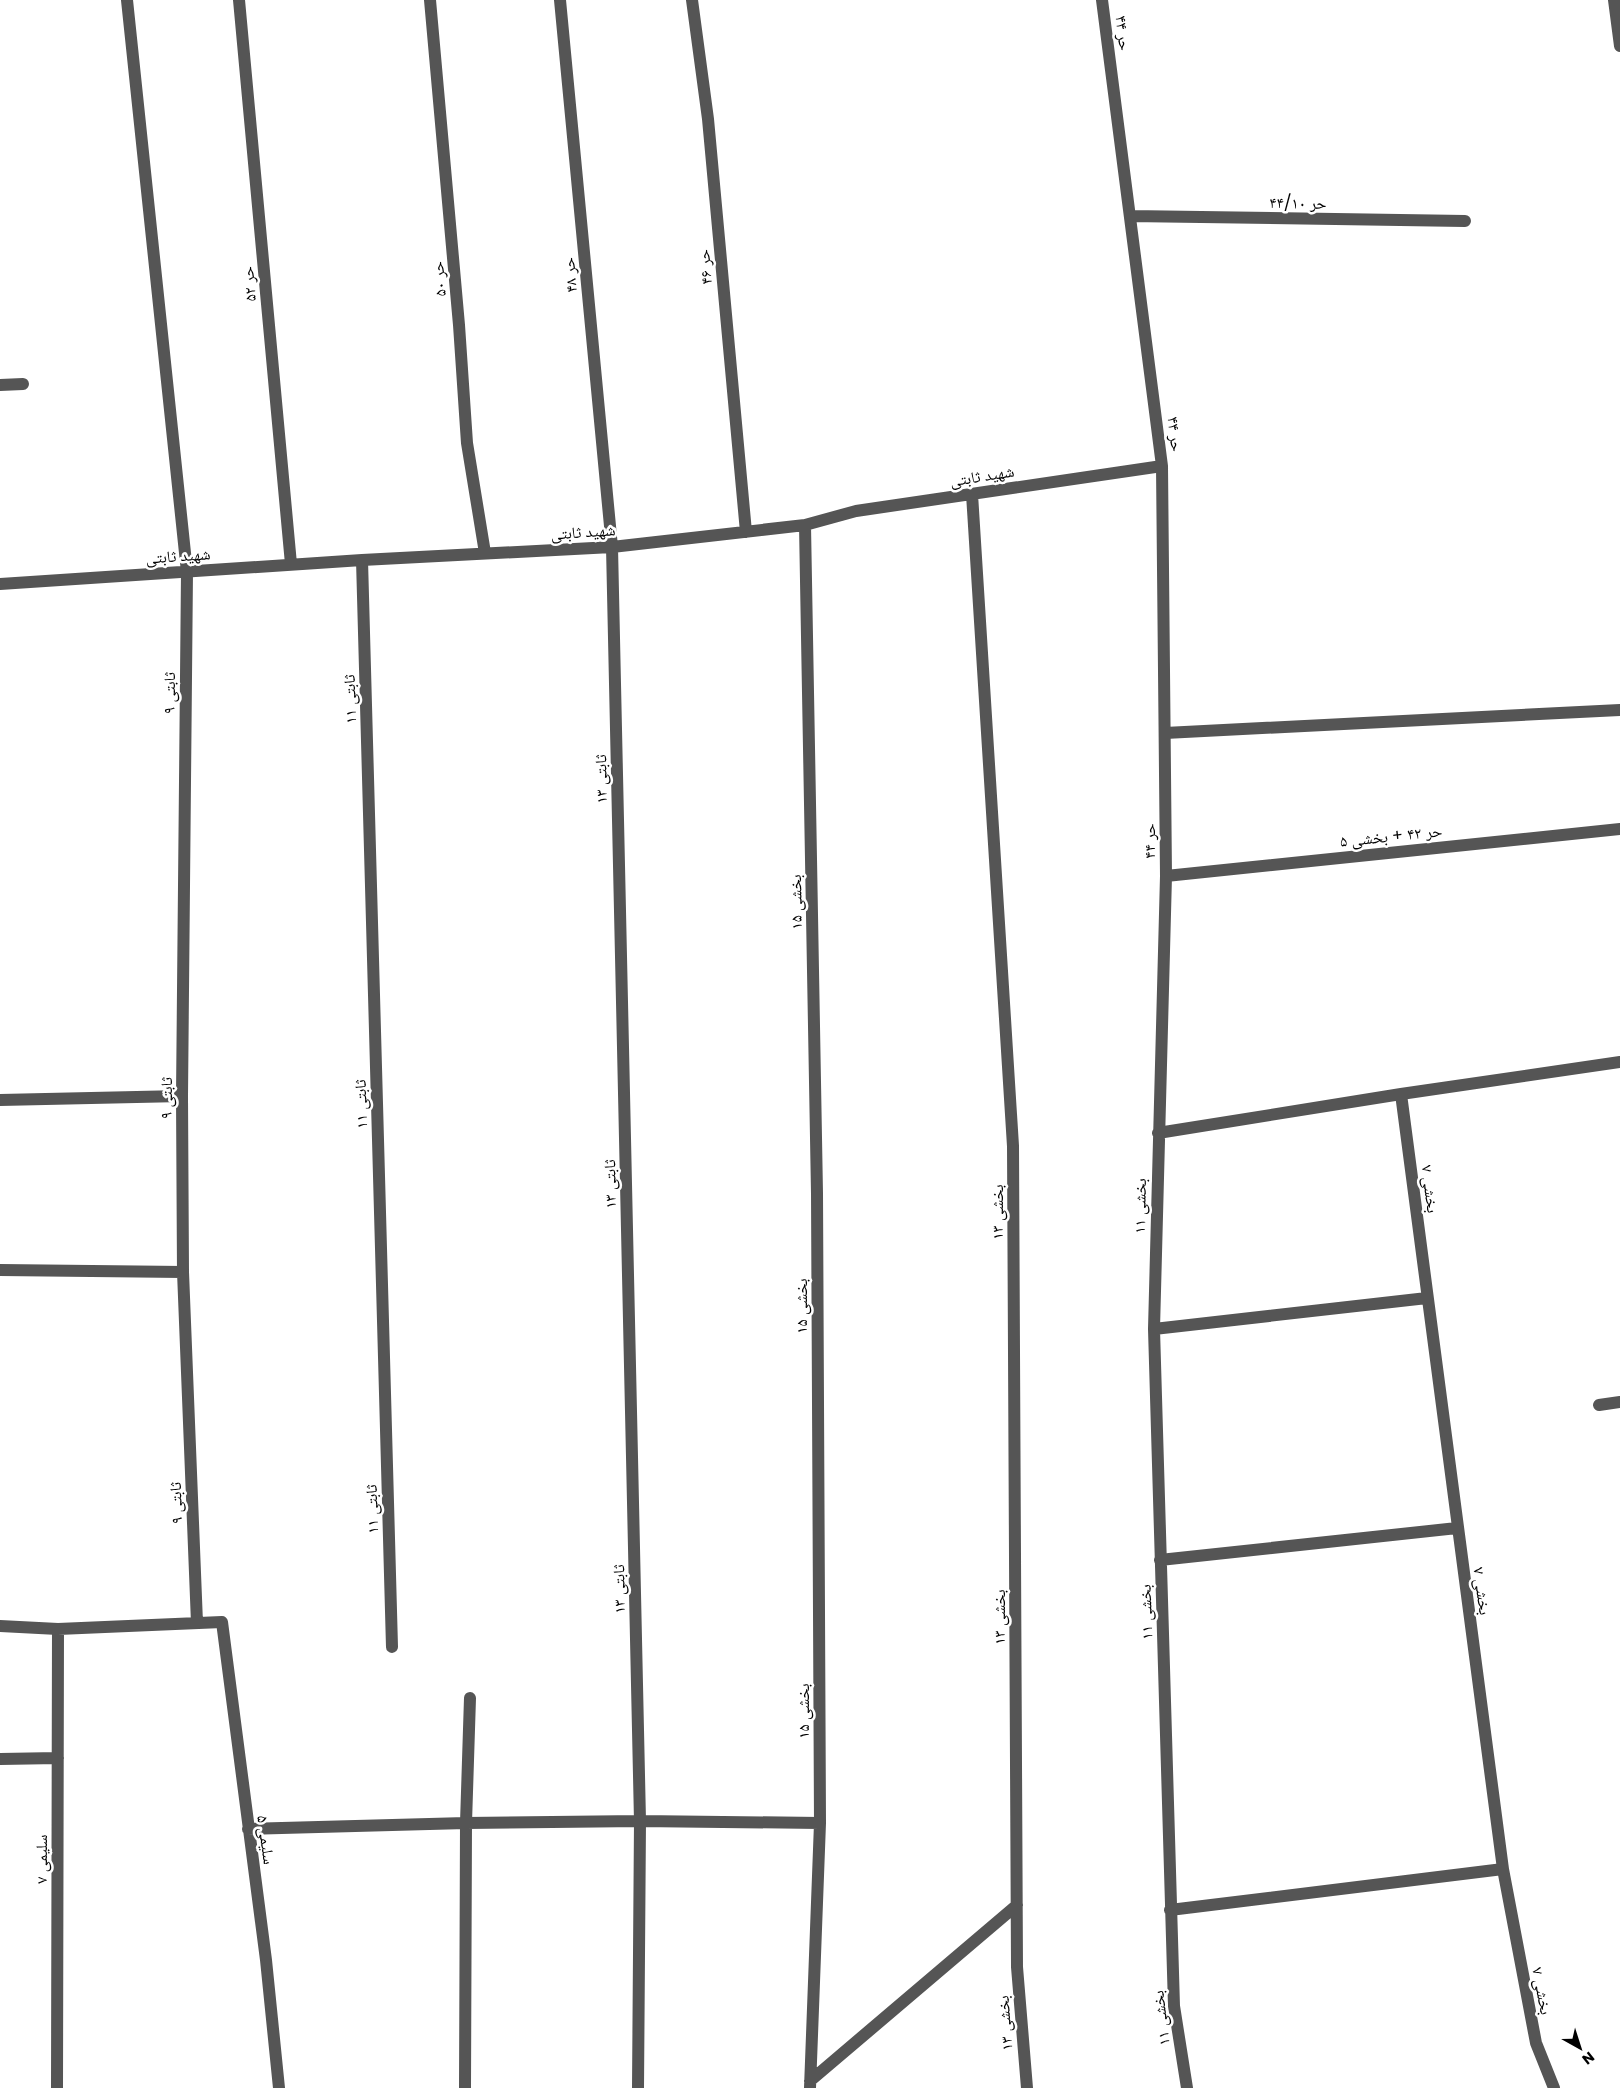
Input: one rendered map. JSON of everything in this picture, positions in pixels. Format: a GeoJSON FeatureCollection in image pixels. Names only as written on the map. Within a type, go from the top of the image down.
{"type":"FeatureCollection","features":[{"type":"Feature","properties":{"kind":"street","name":"ثابتی ۹"},"geometry":{"type":"LineString","coordinates":[[127,0],[187,572],[182,1096],[183,1272],[197,1623]]}},
{"type":"Feature","properties":{"kind":"street","name":"حر ۵۲"},"geometry":{"type":"LineString","coordinates":[[239,0],[291,564]]}},
{"type":"Feature","properties":{"kind":"street","name":"حر ۵۰"},"geometry":{"type":"LineString","coordinates":[[430,0],[459,325],[467,443],[485,554]]}},
{"type":"Feature","properties":{"kind":"street","name":"حر ۴۸"},"geometry":{"type":"LineString","coordinates":[[560,0],[612,547]]}},
{"type":"Feature","properties":{"kind":"street","name":"حر ۴۶"},"geometry":{"type":"LineString","coordinates":[[692,0],[708,119],[746,532]]}},
{"type":"Feature","properties":{"kind":"street","name":"حر ۴۴"},"geometry":{"type":"LineString","coordinates":[[1102,0],[1162,466],[1166,876],[1158,1133]]}},
{"type":"Feature","properties":{"kind":"street"},"geometry":{"type":"LineString","coordinates":[[1614,0],[1620,46]]}},
{"type":"Feature","properties":{"kind":"street","name":"حر ۴۴/۱۰"},"geometry":{"type":"LineString","coordinates":[[1130,216],[1465,221]]}},
{"type":"Feature","properties":{"kind":"street"},"geometry":{"type":"LineString","coordinates":[[0,385],[23,384]]}},
{"type":"Feature","properties":{"kind":"street","name":"شهید ثابتی"},"geometry":{"type":"LineString","coordinates":[[0,584],[291,564],[612,547],[806,524],[856,511],[1162,466]]}},
{"type":"Feature","properties":{"kind":"street","name":"بخشی ۱۳"},"geometry":{"type":"LineString","coordinates":[[972,494],[1013,1146],[1017,1967],[1027,2088]]}},
{"type":"Feature","properties":{"kind":"street","name":"بخشی ۱۵"},"geometry":{"type":"LineString","coordinates":[[806,524],[817,1193],[820,1824],[810,2084]]}},
{"type":"Feature","properties":{"kind":"street","name":"ثابتی ۱۳"},"geometry":{"type":"LineString","coordinates":[[612,547],[640,1821],[638,2088]]}},
{"type":"Feature","properties":{"kind":"street","name":"ثابتی ۱۱"},"geometry":{"type":"LineString","coordinates":[[362,560],[392,1647]]}},
{"type":"Feature","properties":{"kind":"street"},"geometry":{"type":"LineString","coordinates":[[1165,733],[1620,710]]}},
{"type":"Feature","properties":{"kind":"street","name":"حر ۴۲ + بخشی ۵"},"geometry":{"type":"LineString","coordinates":[[1166,876],[1620,829]]}},
{"type":"Feature","properties":{"kind":"street"},"geometry":{"type":"LineString","coordinates":[[1158,1133],[1401,1094],[1620,1062]]}},
{"type":"Feature","properties":{"kind":"street","name":"بخشی ۷"},"geometry":{"type":"LineString","coordinates":[[1401,1094],[1503,1869],[1536,2043],[1554,2088]]}},
{"type":"Feature","properties":{"kind":"street"},"geometry":{"type":"LineString","coordinates":[[0,1100],[182,1096]]}},
{"type":"Feature","properties":{"kind":"street","name":"بخشی ۱۱"},"geometry":{"type":"LineString","coordinates":[[1158,1133],[1154,1329],[1170,1910],[1174,2006],[1187,2088]]}},
{"type":"Feature","properties":{"kind":"street"},"geometry":{"type":"LineString","coordinates":[[0,1270],[183,1272]]}},
{"type":"Feature","properties":{"kind":"street"},"geometry":{"type":"LineString","coordinates":[[1154,1329],[1427,1298]]}},
{"type":"Feature","properties":{"kind":"street"},"geometry":{"type":"LineString","coordinates":[[1599,1405],[1620,1402]]}},
{"type":"Feature","properties":{"kind":"street"},"geometry":{"type":"LineString","coordinates":[[1160,1560],[1457,1528]]}},
{"type":"Feature","properties":{"kind":"street","name":"سلیمی ۵"},"geometry":{"type":"LineString","coordinates":[[197,1623],[222,1622],[266,1960],[279,2088]]}},
{"type":"Feature","properties":{"kind":"street"},"geometry":{"type":"LineString","coordinates":[[0,1626],[58,1629],[197,1623]]}},
{"type":"Feature","properties":{"kind":"street","name":"سلیمی ۷"},"geometry":{"type":"LineString","coordinates":[[57,2088],[58,1629]]}},
{"type":"Feature","properties":{"kind":"street"},"geometry":{"type":"LineString","coordinates":[[465,2088],[466,1823],[470,1698]]}},
{"type":"Feature","properties":{"kind":"street"},"geometry":{"type":"LineString","coordinates":[[0,1759],[58,1758]]}},
{"type":"Feature","properties":{"kind":"street"},"geometry":{"type":"LineString","coordinates":[[248,1829],[466,1823],[640,1821],[820,1824]]}},
{"type":"Feature","properties":{"kind":"street"},"geometry":{"type":"LineString","coordinates":[[1170,1910],[1503,1869]]}},
{"type":"Feature","properties":{"kind":"street"},"geometry":{"type":"LineString","coordinates":[[810,2084],[1017,1905]]}}]}
